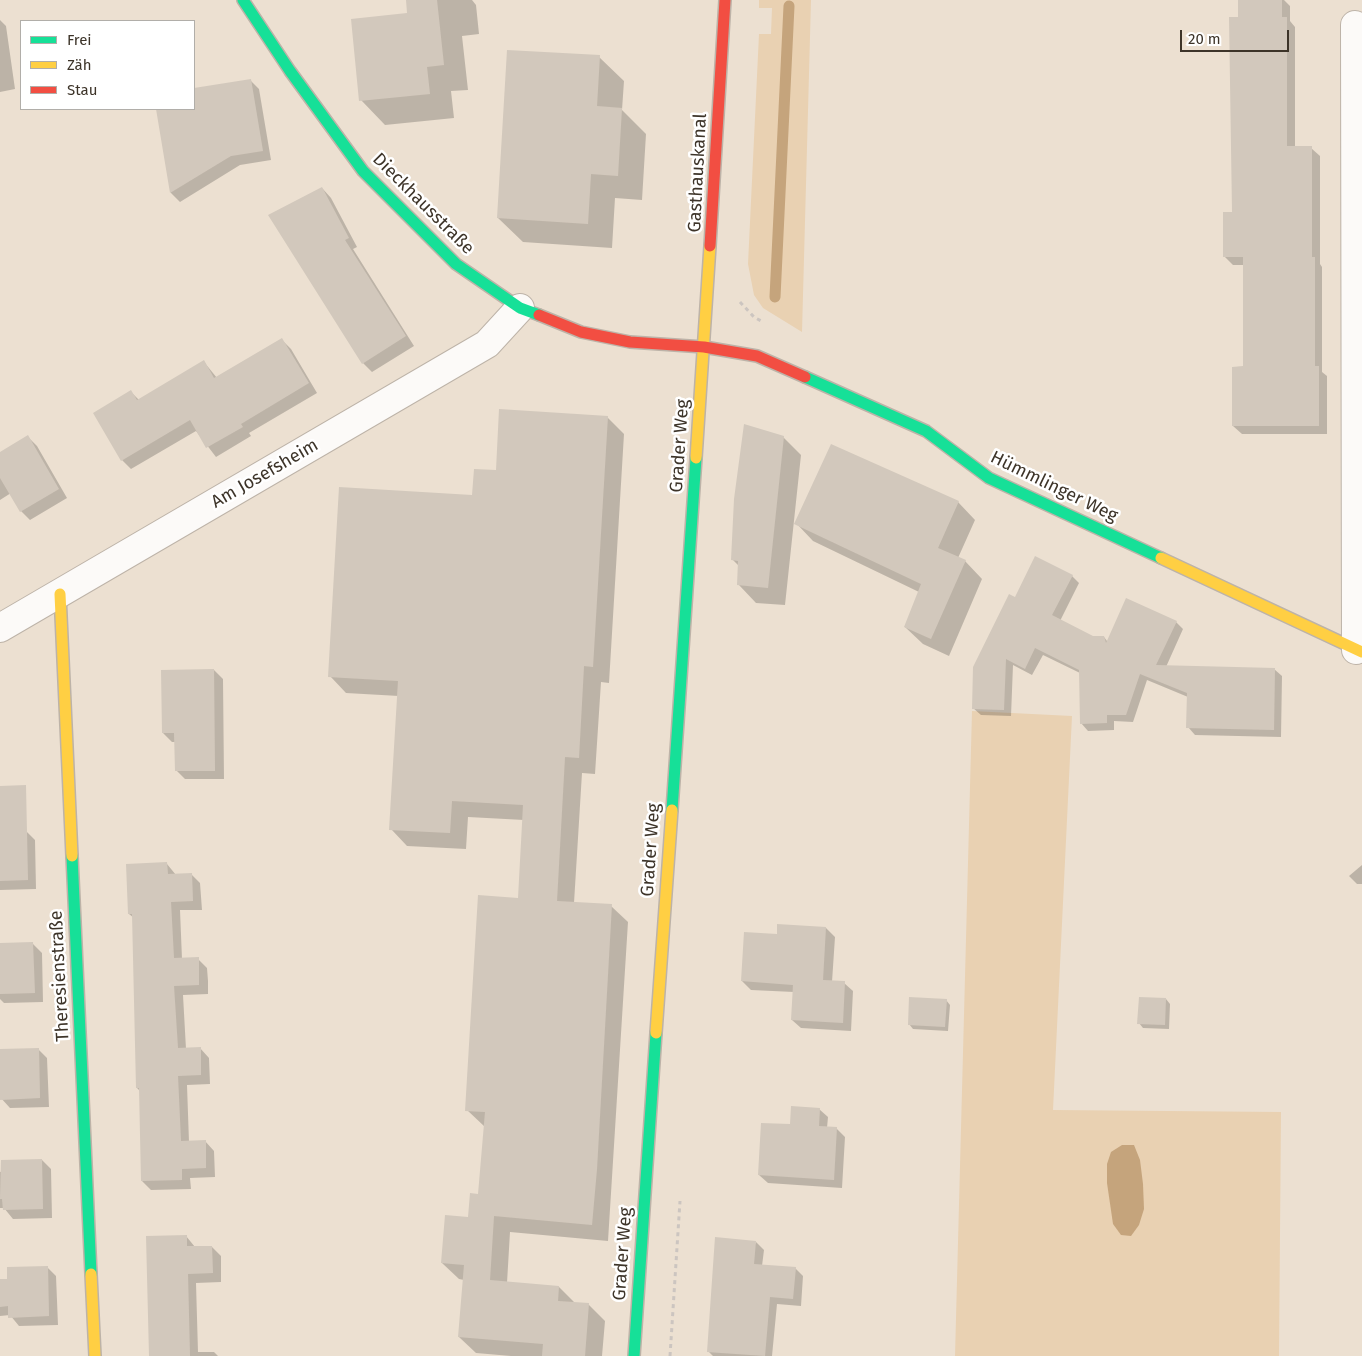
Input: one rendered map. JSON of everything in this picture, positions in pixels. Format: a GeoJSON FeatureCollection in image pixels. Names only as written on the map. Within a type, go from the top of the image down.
{"type":"FeatureCollection","features":[{"type":"Feature","properties":{"kind":"street","name":"Dieckhausstraße"},"geometry":{"type":"LineString","coordinates":[[243,0],[290,71],[362,170],[456,264],[520,308],[581,332],[630,342],[704,347]]}},
{"type":"Feature","properties":{"kind":"street","name":"Gasthauskanal"},"geometry":{"type":"LineString","coordinates":[[704,347],[725,0]]}},
{"type":"Feature","properties":{"kind":"street"},"geometry":{"type":"LineString","coordinates":[[1355,25],[1359,651]]}},
{"type":"Feature","properties":{"kind":"street","name":"Am Josefsheim"},"geometry":{"type":"LineString","coordinates":[[0,628],[486,344],[520,308]]}},
{"type":"Feature","properties":{"kind":"street","name":"Hümmlinger Weg"},"geometry":{"type":"LineString","coordinates":[[704,347],[757,356],[926,431],[989,478],[1359,651]]}},
{"type":"Feature","properties":{"kind":"street","name":"Grader Weg"},"geometry":{"type":"LineString","coordinates":[[634,1356],[704,347]]}},
{"type":"Feature","properties":{"kind":"street","name":"Theresienstraße"},"geometry":{"type":"LineString","coordinates":[[60,594],[94,1356]]}},
{"type":"Feature","properties":{"kind":"shaded area"},"geometry":{"type":"Polygon","coordinates":[[[759,0],[811,0],[802,332],[763,308],[754,295],[748,264],[759,34],[771,34],[772,8],[759,8],[759,0]]]}},
{"type":"Feature","properties":{"kind":"shaded area"},"geometry":{"type":"Polygon","coordinates":[[[972,711],[1072,716],[1053,1110],[1281,1112],[1279,1356],[955,1356],[972,711]]]}},
{"type":"Feature","properties":{"kind":"shaded area"},"geometry":{"type":"Polygon","coordinates":[[[1122,1145],[1134,1145],[1140,1160],[1143,1184],[1144,1209],[1139,1225],[1131,1236],[1121,1235],[1113,1224],[1107,1183],[1107,1164],[1111,1152],[1122,1145]]]}},
{"type":"Feature","properties":{"kind":"building"},"geometry":{"type":"Polygon","coordinates":[[[406,0],[437,0],[444,65],[427,67],[430,94],[359,101],[351,19],[407,13],[406,0]]]}},
{"type":"Feature","properties":{"kind":"building"},"geometry":{"type":"Polygon","coordinates":[[[1238,0],[1282,0],[1282,17],[1287,17],[1287,146],[1312,146],[1312,257],[1315,257],[1315,366],[1319,366],[1319,426],[1232,426],[1232,367],[1243,366],[1243,257],[1223,257],[1223,212],[1232,212],[1229,17],[1238,17],[1238,0]]]}},
{"type":"Feature","properties":{"kind":"building"},"geometry":{"type":"Polygon","coordinates":[[[507,50],[600,55],[597,106],[622,108],[618,176],[591,174],[588,224],[497,218],[507,50]]]}},
{"type":"Feature","properties":{"kind":"building"},"geometry":{"type":"Polygon","coordinates":[[[251,79],[263,151],[231,156],[170,193],[156,110],[195,110],[195,88],[251,79]]]}},
{"type":"Feature","properties":{"kind":"building"},"geometry":{"type":"Polygon","coordinates":[[[322,187],[349,238],[345,240],[406,336],[362,364],[268,215],[322,187]]]}},
{"type":"Feature","properties":{"kind":"building"},"geometry":{"type":"Polygon","coordinates":[[[282,338],[309,383],[241,424],[243,427],[206,448],[190,420],[121,461],[93,413],[131,390],[137,400],[204,360],[214,378],[282,338]]]}},
{"type":"Feature","properties":{"kind":"building"},"geometry":{"type":"Polygon","coordinates":[[[499,409],[608,416],[593,667],[584,666],[579,758],[565,757],[557,901],[612,904],[597,1169],[592,1225],[494,1216],[490,1280],[559,1286],[558,1301],[589,1303],[585,1356],[542,1356],[543,1344],[458,1337],[464,1265],[441,1263],[445,1215],[468,1217],[470,1193],[478,1194],[485,1112],[465,1111],[478,895],[518,898],[523,805],[452,801],[450,833],[389,830],[398,681],[328,677],[339,487],[472,495],[474,469],[496,470],[499,409]]]}},
{"type":"Feature","properties":{"kind":"building"},"geometry":{"type":"Polygon","coordinates":[[[744,424],[784,436],[768,588],[737,585],[738,561],[731,560],[734,499],[744,424]]]}},
{"type":"Feature","properties":{"kind":"building"},"geometry":{"type":"Polygon","coordinates":[[[28,435],[59,489],[20,512],[0,478],[0,452],[28,435]]]}},
{"type":"Feature","properties":{"kind":"building"},"geometry":{"type":"Polygon","coordinates":[[[831,444],[959,501],[938,548],[966,560],[931,639],[904,627],[921,584],[794,524],[831,444]]]}},
{"type":"Feature","properties":{"kind":"building"},"geometry":{"type":"Polygon","coordinates":[[[1035,556],[1073,575],[1052,615],[1093,636],[1104,636],[1106,643],[1126,598],[1177,621],[1156,665],[1275,668],[1274,730],[1186,728],[1187,693],[1140,674],[1126,715],[1107,715],[1107,723],[1080,724],[1079,670],[1035,648],[1025,669],[1006,659],[1004,710],[972,709],[973,667],[1009,594],[1015,597],[1035,556]]]}},
{"type":"Feature","properties":{"kind":"building"},"geometry":{"type":"Polygon","coordinates":[[[214,669],[215,771],[175,771],[174,733],[162,733],[161,670],[214,669]]]}},
{"type":"Feature","properties":{"kind":"building"},"geometry":{"type":"Polygon","coordinates":[[[26,785],[28,880],[0,881],[0,786],[26,785]]]}},
{"type":"Feature","properties":{"kind":"building"},"geometry":{"type":"Polygon","coordinates":[[[167,862],[168,874],[192,873],[193,901],[171,902],[174,958],[199,957],[199,985],[174,986],[178,1048],[201,1047],[201,1075],[178,1076],[181,1141],[206,1140],[206,1168],[182,1169],[182,1180],[141,1181],[139,1088],[136,1088],[132,914],[128,914],[126,864],[167,862]]]}},
{"type":"Feature","properties":{"kind":"building"},"geometry":{"type":"Polygon","coordinates":[[[777,924],[826,927],[823,980],[845,981],[843,1023],[791,1020],[793,985],[741,981],[744,932],[777,934],[777,924]]]}},
{"type":"Feature","properties":{"kind":"building"},"geometry":{"type":"Polygon","coordinates":[[[33,942],[35,993],[0,994],[0,943],[33,942]]]}},
{"type":"Feature","properties":{"kind":"building"},"geometry":{"type":"Polygon","coordinates":[[[909,997],[947,999],[945,1027],[908,1025],[909,997]]]}},
{"type":"Feature","properties":{"kind":"building"},"geometry":{"type":"Polygon","coordinates":[[[1139,997],[1166,998],[1165,1025],[1137,1024],[1139,997]]]}},
{"type":"Feature","properties":{"kind":"building"},"geometry":{"type":"Polygon","coordinates":[[[39,1048],[40,1098],[0,1100],[0,1049],[39,1048]]]}},
{"type":"Feature","properties":{"kind":"building"},"geometry":{"type":"Polygon","coordinates":[[[791,1106],[820,1108],[819,1126],[837,1127],[834,1180],[758,1175],[761,1123],[790,1124],[791,1106]]]}},
{"type":"Feature","properties":{"kind":"building"},"geometry":{"type":"Polygon","coordinates":[[[42,1159],[43,1209],[3,1210],[2,1199],[0,1199],[1,1160],[42,1159]]]}},
{"type":"Feature","properties":{"kind":"building"},"geometry":{"type":"Polygon","coordinates":[[[187,1235],[187,1246],[212,1246],[213,1273],[188,1274],[190,1356],[149,1356],[146,1236],[187,1235]]]}},
{"type":"Feature","properties":{"kind":"building"},"geometry":{"type":"Polygon","coordinates":[[[715,1237],[756,1241],[754,1264],[796,1267],[793,1299],[770,1297],[765,1356],[707,1352],[715,1237]]]}},
{"type":"Feature","properties":{"kind":"building"},"geometry":{"type":"Polygon","coordinates":[[[48,1266],[49,1316],[8,1318],[8,1306],[0,1307],[0,1279],[7,1279],[7,1267],[48,1266]]]}},
{"type":"Feature","properties":{"kind":"waterway"},"geometry":{"type":"LineString","coordinates":[[775,297],[789,6]]}},
{"type":"Feature","properties":{"kind":"traffic: fast"},"geometry":{"type":"LineString","coordinates":[[243,0],[290,71],[363,171],[456,264],[520,308],[539,315]]}},
{"type":"Feature","properties":{"kind":"traffic: fast"},"geometry":{"type":"LineString","coordinates":[[805,377],[926,431],[989,478],[1161,558]]}},
{"type":"Feature","properties":{"kind":"traffic: fast"},"geometry":{"type":"LineString","coordinates":[[672,810],[696,458]]}},
{"type":"Feature","properties":{"kind":"traffic: fast"},"geometry":{"type":"LineString","coordinates":[[72,856],[91,1274]]}},
{"type":"Feature","properties":{"kind":"traffic: fast"},"geometry":{"type":"LineString","coordinates":[[634,1356],[656,1033]]}},
{"type":"Feature","properties":{"kind":"traffic: slow"},"geometry":{"type":"LineString","coordinates":[[696,458],[710,246]]}},
{"type":"Feature","properties":{"kind":"traffic: slow"},"geometry":{"type":"LineString","coordinates":[[1161,558],[1362,652]]}},
{"type":"Feature","properties":{"kind":"traffic: slow"},"geometry":{"type":"LineString","coordinates":[[60,594],[72,856]]}},
{"type":"Feature","properties":{"kind":"traffic: slow"},"geometry":{"type":"LineString","coordinates":[[656,1033],[672,810]]}},
{"type":"Feature","properties":{"kind":"traffic: slow"},"geometry":{"type":"LineString","coordinates":[[91,1274],[95,1356]]}},
{"type":"Feature","properties":{"kind":"traffic: jam"},"geometry":{"type":"LineString","coordinates":[[710,246],[725,0]]}},
{"type":"Feature","properties":{"kind":"traffic: jam"},"geometry":{"type":"LineString","coordinates":[[539,315],[581,332],[630,342],[704,347],[757,356],[805,377]]}}]}
